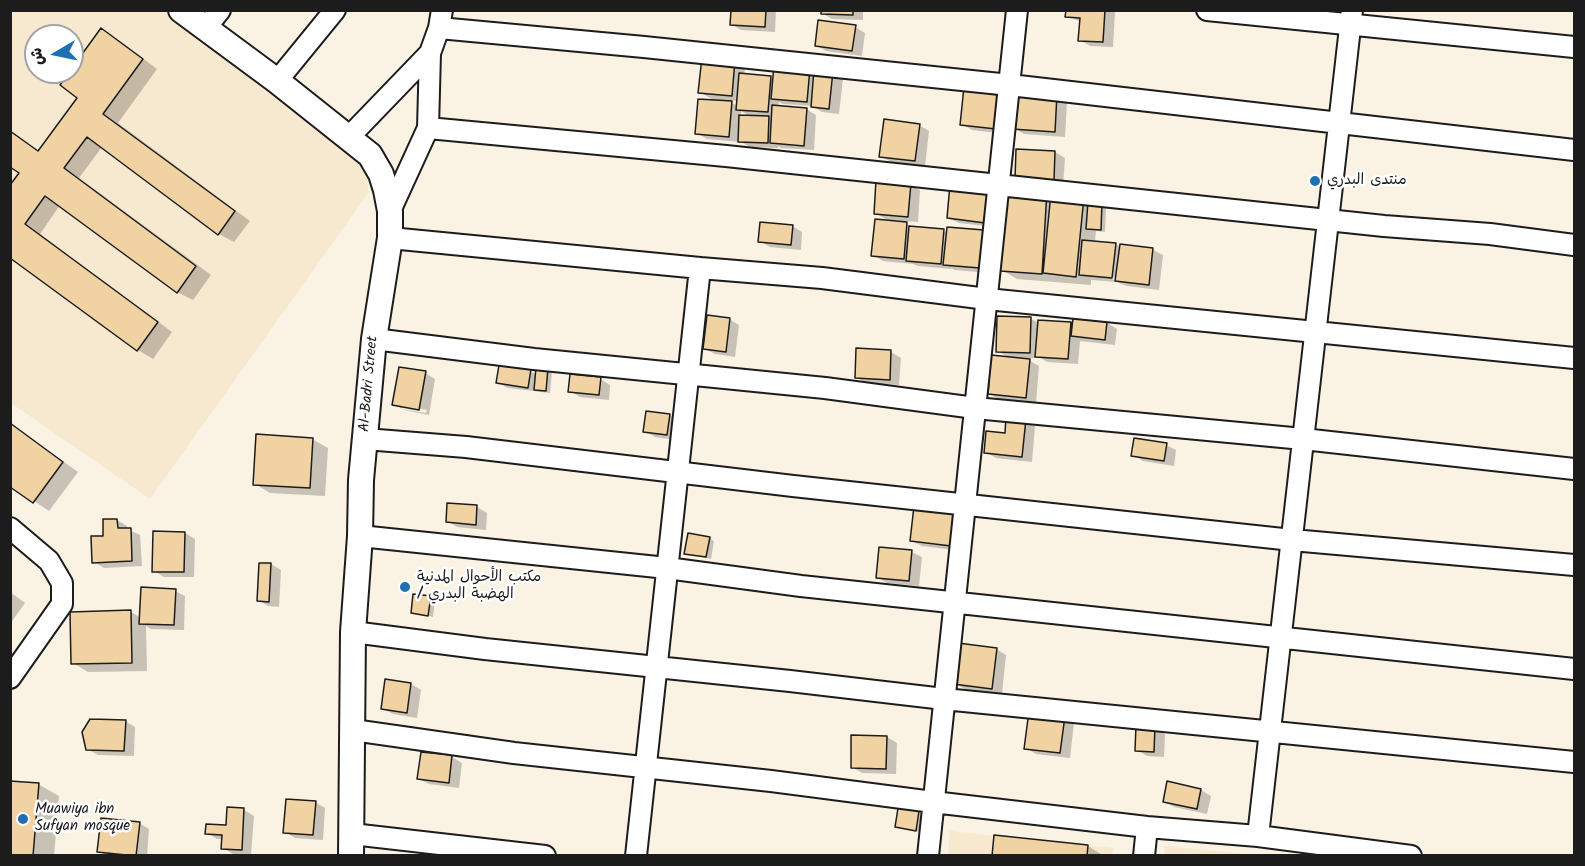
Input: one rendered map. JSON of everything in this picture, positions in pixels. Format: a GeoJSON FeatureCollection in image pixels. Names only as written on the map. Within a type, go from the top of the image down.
{"type":"FeatureCollection","features":[{"type":"Feature","properties":{"kind":"street","name":"Al-Badri Street"},"geometry":{"type":"LineString","coordinates":[[182,10],[213,20],[277,81],[370,155],[381,174],[386,190],[390,212],[390,238],[374,339],[361,480],[360,536],[353,632],[351,671],[352,845]]}},
{"type":"Feature","properties":{"kind":"street"},"geometry":{"type":"LineString","coordinates":[[277,81],[335,10]]}},
{"type":"Feature","properties":{"kind":"street"},"geometry":{"type":"LineString","coordinates":[[928,855],[1017,10]]}},
{"type":"Feature","properties":{"kind":"street"},"geometry":{"type":"LineString","coordinates":[[1208,10],[1351,18],[1575,47]]}},
{"type":"Feature","properties":{"kind":"street"},"geometry":{"type":"LineString","coordinates":[[1258,836],[1351,18]]}},
{"type":"Feature","properties":{"kind":"street"},"geometry":{"type":"LineString","coordinates":[[390,212],[428,128],[430,53],[440,19],[656,48],[1010,85],[1575,150]]}},
{"type":"Feature","properties":{"kind":"street"},"geometry":{"type":"LineString","coordinates":[[349,137],[430,53]]}},
{"type":"Feature","properties":{"kind":"street"},"geometry":{"type":"LineString","coordinates":[[428,128],[999,184],[1384,226],[1490,234],[1575,245]]}},
{"type":"Feature","properties":{"kind":"street"},"geometry":{"type":"LineString","coordinates":[[390,238],[822,278],[987,299],[1575,358]]}},
{"type":"Feature","properties":{"kind":"street"},"geometry":{"type":"LineString","coordinates":[[636,855],[700,268]]}},
{"type":"Feature","properties":{"kind":"street"},"geometry":{"type":"LineString","coordinates":[[374,339],[534,359],[825,388],[975,408],[1303,439],[1575,469]]}},
{"type":"Feature","properties":{"kind":"street"},"geometry":{"type":"LineString","coordinates":[[365,439],[466,447],[1292,540],[1575,565]]}},
{"type":"Feature","properties":{"kind":"street"},"geometry":{"type":"LineString","coordinates":[[10,528],[49,561],[62,583],[62,604],[10,678]]}},
{"type":"Feature","properties":{"kind":"street"},"geometry":{"type":"LineString","coordinates":[[360,536],[1575,669]]}},
{"type":"Feature","properties":{"kind":"street"},"geometry":{"type":"LineString","coordinates":[[353,632],[944,699],[1575,762]]}},
{"type":"Feature","properties":{"kind":"street"},"geometry":{"type":"LineString","coordinates":[[353,730],[513,753],[771,781],[1147,827],[1258,836],[1411,855]]}},
{"type":"Feature","properties":{"kind":"street"},"geometry":{"type":"LineString","coordinates":[[1144,855],[1147,827]]}},
{"type":"Feature","properties":{"kind":"street"},"geometry":{"type":"LineString","coordinates":[[352,845],[545,855]]}},
{"type":"Feature","properties":{"kind":"shaded area"},"geometry":{"type":"Polygon","coordinates":[[[15,11],[194,11],[354,124],[369,192],[150,499],[11,403],[10,17],[15,11]]]}},
{"type":"Feature","properties":{"kind":"shaded area"},"geometry":{"type":"Polygon","coordinates":[[[950,831],[1113,848],[1112,856],[948,856],[950,831]]]}},
{"type":"Feature","properties":{"kind":"shaded area"},"geometry":{"type":"Polygon","coordinates":[[[1165,846],[1257,855],[1164,855],[1165,846]]]}},
{"type":"Feature","properties":{"kind":"building"},"geometry":{"type":"Polygon","coordinates":[[[731,10],[766,10],[765,27],[730,25],[731,10]]]}},
{"type":"Feature","properties":{"kind":"building"},"geometry":{"type":"Polygon","coordinates":[[[821,10],[853,10],[853,15],[821,14],[821,10]]]}},
{"type":"Feature","properties":{"kind":"building"},"geometry":{"type":"Polygon","coordinates":[[[1066,10],[1105,10],[1103,42],[1078,41],[1080,18],[1065,17],[1066,10]]]}},
{"type":"Feature","properties":{"kind":"building"},"geometry":{"type":"Polygon","coordinates":[[[818,20],[856,25],[852,51],[815,46],[818,20]]]}},
{"type":"Feature","properties":{"kind":"building"},"geometry":{"type":"Polygon","coordinates":[[[101,28],[143,59],[103,114],[235,211],[218,235],[87,137],[64,168],[196,266],[177,293],[45,196],[25,224],[158,322],[137,351],[10,258],[10,185],[19,173],[10,167],[10,131],[38,151],[77,98],[60,85],[84,84],[84,51],[101,28]]]}},
{"type":"Feature","properties":{"kind":"building"},"geometry":{"type":"Polygon","coordinates":[[[702,57],[735,60],[732,96],[698,93],[702,57]]]}},
{"type":"Feature","properties":{"kind":"building"},"geometry":{"type":"Polygon","coordinates":[[[774,65],[810,68],[807,102],[771,99],[774,65]]]}},
{"type":"Feature","properties":{"kind":"building"},"geometry":{"type":"Polygon","coordinates":[[[814,69],[833,71],[829,109],[811,107],[814,69]]]}},
{"type":"Feature","properties":{"kind":"building"},"geometry":{"type":"Polygon","coordinates":[[[739,73],[771,76],[768,112],[736,110],[739,73]]]}},
{"type":"Feature","properties":{"kind":"building"},"geometry":{"type":"Polygon","coordinates":[[[964,87],[1000,91],[996,129],[960,125],[964,87]]]}},
{"type":"Feature","properties":{"kind":"building"},"geometry":{"type":"Polygon","coordinates":[[[1015,91],[1057,94],[1055,132],[1012,129],[1015,91]]]}},
{"type":"Feature","properties":{"kind":"building"},"geometry":{"type":"Polygon","coordinates":[[[698,99],[732,101],[729,137],[695,134],[698,99]]]}},
{"type":"Feature","properties":{"kind":"building"},"geometry":{"type":"Polygon","coordinates":[[[772,105],[807,108],[804,146],[770,143],[772,105]]]}},
{"type":"Feature","properties":{"kind":"building"},"geometry":{"type":"Polygon","coordinates":[[[739,115],[769,116],[768,143],[738,142],[739,115]]]}},
{"type":"Feature","properties":{"kind":"building"},"geometry":{"type":"Polygon","coordinates":[[[884,119],[920,124],[915,161],[879,157],[884,119]]]}},
{"type":"Feature","properties":{"kind":"building"},"geometry":{"type":"Polygon","coordinates":[[[1016,149],[1055,151],[1054,181],[1015,179],[1016,149]]]}},
{"type":"Feature","properties":{"kind":"building"},"geometry":{"type":"Polygon","coordinates":[[[876,180],[911,183],[908,217],[874,214],[876,180]]]}},
{"type":"Feature","properties":{"kind":"building"},"geometry":{"type":"Polygon","coordinates":[[[950,184],[988,188],[985,223],[947,218],[950,184]]]}},
{"type":"Feature","properties":{"kind":"building"},"geometry":{"type":"Polygon","coordinates":[[[1005,188],[1047,191],[1042,274],[1000,271],[1005,188]]]}},
{"type":"Feature","properties":{"kind":"building"},"geometry":{"type":"Polygon","coordinates":[[[1051,193],[1084,197],[1076,277],[1043,273],[1051,193]]]}},
{"type":"Feature","properties":{"kind":"building"},"geometry":{"type":"Polygon","coordinates":[[[1088,201],[1102,202],[1101,230],[1086,229],[1088,201]]]}},
{"type":"Feature","properties":{"kind":"building"},"geometry":{"type":"Polygon","coordinates":[[[875,219],[907,222],[904,259],[871,256],[875,219]]]}},
{"type":"Feature","properties":{"kind":"building"},"geometry":{"type":"Polygon","coordinates":[[[760,222],[793,225],[791,245],[758,242],[760,222]]]}},
{"type":"Feature","properties":{"kind":"building"},"geometry":{"type":"Polygon","coordinates":[[[909,226],[944,229],[941,264],[906,261],[909,226]]]}},
{"type":"Feature","properties":{"kind":"building"},"geometry":{"type":"Polygon","coordinates":[[[947,227],[984,230],[980,268],[943,265],[947,227]]]}},
{"type":"Feature","properties":{"kind":"building"},"geometry":{"type":"Polygon","coordinates":[[[1082,240],[1116,243],[1112,278],[1079,275],[1082,240]]]}},
{"type":"Feature","properties":{"kind":"building"},"geometry":{"type":"Polygon","coordinates":[[[1120,244],[1153,248],[1149,285],[1115,281],[1120,244]]]}},
{"type":"Feature","properties":{"kind":"building"},"geometry":{"type":"Polygon","coordinates":[[[707,315],[730,318],[726,352],[703,349],[707,315]]]}},
{"type":"Feature","properties":{"kind":"building"},"geometry":{"type":"Polygon","coordinates":[[[997,316],[1031,317],[1030,353],[996,352],[997,316]]]}},
{"type":"Feature","properties":{"kind":"building"},"geometry":{"type":"Polygon","coordinates":[[[1073,318],[1107,322],[1105,340],[1071,336],[1073,318]]]}},
{"type":"Feature","properties":{"kind":"building"},"geometry":{"type":"Polygon","coordinates":[[[1038,320],[1071,322],[1068,359],[1035,357],[1038,320]]]}},
{"type":"Feature","properties":{"kind":"building"},"geometry":{"type":"Polygon","coordinates":[[[856,348],[891,350],[890,380],[855,378],[856,348]]]}},
{"type":"Feature","properties":{"kind":"building"},"geometry":{"type":"Polygon","coordinates":[[[991,355],[1030,359],[1026,398],[988,394],[991,355]]]}},
{"type":"Feature","properties":{"kind":"building"},"geometry":{"type":"Polygon","coordinates":[[[499,365],[531,369],[528,388],[496,383],[499,365]]]}},
{"type":"Feature","properties":{"kind":"building"},"geometry":{"type":"Polygon","coordinates":[[[399,367],[426,371],[419,410],[392,405],[399,367]]]}},
{"type":"Feature","properties":{"kind":"building"},"geometry":{"type":"Polygon","coordinates":[[[536,367],[548,368],[546,391],[534,390],[536,367]]]}},
{"type":"Feature","properties":{"kind":"building"},"geometry":{"type":"Polygon","coordinates":[[[570,374],[601,377],[599,395],[568,392],[570,374]]]}},
{"type":"Feature","properties":{"kind":"building"},"geometry":{"type":"Polygon","coordinates":[[[646,411],[670,414],[667,435],[643,432],[646,411]]]}},
{"type":"Feature","properties":{"kind":"building"},"geometry":{"type":"Polygon","coordinates":[[[1006,417],[1026,419],[1022,457],[984,453],[986,431],[1005,433],[1006,417]]]}},
{"type":"Feature","properties":{"kind":"building"},"geometry":{"type":"Polygon","coordinates":[[[10,423],[63,462],[33,503],[10,487],[10,423]]]}},
{"type":"Feature","properties":{"kind":"building"},"geometry":{"type":"Polygon","coordinates":[[[256,434],[313,438],[310,488],[253,485],[256,434]]]}},
{"type":"Feature","properties":{"kind":"building"},"geometry":{"type":"Polygon","coordinates":[[[1134,438],[1167,443],[1164,461],[1131,456],[1134,438]]]}},
{"type":"Feature","properties":{"kind":"building"},"geometry":{"type":"Polygon","coordinates":[[[447,503],[477,505],[476,525],[446,522],[447,503]]]}},
{"type":"Feature","properties":{"kind":"building"},"geometry":{"type":"Polygon","coordinates":[[[914,506],[954,510],[951,546],[910,541],[914,506]]]}},
{"type":"Feature","properties":{"kind":"building"},"geometry":{"type":"Polygon","coordinates":[[[103,519],[117,519],[118,528],[131,528],[132,561],[92,563],[91,536],[103,536],[103,519]]]}},
{"type":"Feature","properties":{"kind":"building"},"geometry":{"type":"Polygon","coordinates":[[[153,531],[185,532],[184,572],[152,572],[153,531]]]}},
{"type":"Feature","properties":{"kind":"building"},"geometry":{"type":"Polygon","coordinates":[[[688,533],[710,537],[706,557],[684,554],[688,533]]]}},
{"type":"Feature","properties":{"kind":"building"},"geometry":{"type":"Polygon","coordinates":[[[879,547],[912,550],[909,581],[876,578],[879,547]]]}},
{"type":"Feature","properties":{"kind":"building"},"geometry":{"type":"Polygon","coordinates":[[[259,563],[271,563],[269,602],[257,601],[259,563]]]}},
{"type":"Feature","properties":{"kind":"building"},"geometry":{"type":"Polygon","coordinates":[[[141,587],[176,589],[174,625],[139,624],[141,587]]]}},
{"type":"Feature","properties":{"kind":"building"},"geometry":{"type":"Polygon","coordinates":[[[413,594],[431,596],[428,616],[411,613],[413,594]]]}},
{"type":"Feature","properties":{"kind":"building"},"geometry":{"type":"Polygon","coordinates":[[[131,610],[132,663],[71,664],[70,612],[131,610]]]}},
{"type":"Feature","properties":{"kind":"building"},"geometry":{"type":"Polygon","coordinates":[[[958,643],[997,648],[992,689],[953,684],[958,643]]]}},
{"type":"Feature","properties":{"kind":"building"},"geometry":{"type":"Polygon","coordinates":[[[385,679],[411,683],[407,713],[381,709],[385,679]]]}},
{"type":"Feature","properties":{"kind":"building"},"geometry":{"type":"Polygon","coordinates":[[[1029,711],[1065,716],[1060,753],[1024,749],[1029,711]]]}},
{"type":"Feature","properties":{"kind":"building"},"geometry":{"type":"Polygon","coordinates":[[[90,719],[126,720],[124,751],[86,750],[82,732],[90,719]]]}},
{"type":"Feature","properties":{"kind":"building"},"geometry":{"type":"Polygon","coordinates":[[[1136,725],[1155,726],[1154,752],[1135,751],[1136,725]]]}},
{"type":"Feature","properties":{"kind":"building"},"geometry":{"type":"Polygon","coordinates":[[[851,735],[887,736],[886,769],[851,768],[851,735]]]}},
{"type":"Feature","properties":{"kind":"building"},"geometry":{"type":"Polygon","coordinates":[[[421,752],[452,755],[449,783],[417,779],[421,752]]]}},
{"type":"Feature","properties":{"kind":"building","name":"Muawiya ibn Sufyan mosque"},"geometry":{"type":"Polygon","coordinates":[[[10,781],[39,783],[33,856],[10,856],[10,781]]]}},
{"type":"Feature","properties":{"kind":"building"},"geometry":{"type":"Polygon","coordinates":[[[1167,781],[1201,789],[1197,809],[1163,802],[1167,781]]]}},
{"type":"Feature","properties":{"kind":"building"},"geometry":{"type":"Polygon","coordinates":[[[286,799],[316,801],[313,835],[283,833],[286,799]]]}},
{"type":"Feature","properties":{"kind":"building"},"geometry":{"type":"Polygon","coordinates":[[[227,807],[244,808],[242,850],[221,849],[222,835],[205,834],[206,824],[226,825],[227,807]]]}},
{"type":"Feature","properties":{"kind":"building"},"geometry":{"type":"Polygon","coordinates":[[[898,808],[919,811],[916,831],[895,827],[898,808]]]}},
{"type":"Feature","properties":{"kind":"building"},"geometry":{"type":"Polygon","coordinates":[[[101,818],[140,822],[136,856],[97,852],[101,818]]]}},
{"type":"Feature","properties":{"kind":"building"},"geometry":{"type":"Polygon","coordinates":[[[994,835],[1088,845],[1087,856],[992,856],[994,835]]]}},
{"type":"Feature","properties":{"kind":"place","name":"منتدى البدري"},"geometry":{"type":"Point","coordinates":[1315,181]}},
{"type":"Feature","properties":{"kind":"place","name":"مكتب الأحوال المدنية / الهضبة البدري"},"geometry":{"type":"Point","coordinates":[405,587]}},
{"type":"Feature","properties":{"kind":"place","name":"Muawiya ibn Sufyan mosque"},"geometry":{"type":"Point","coordinates":[23,819]}}]}
